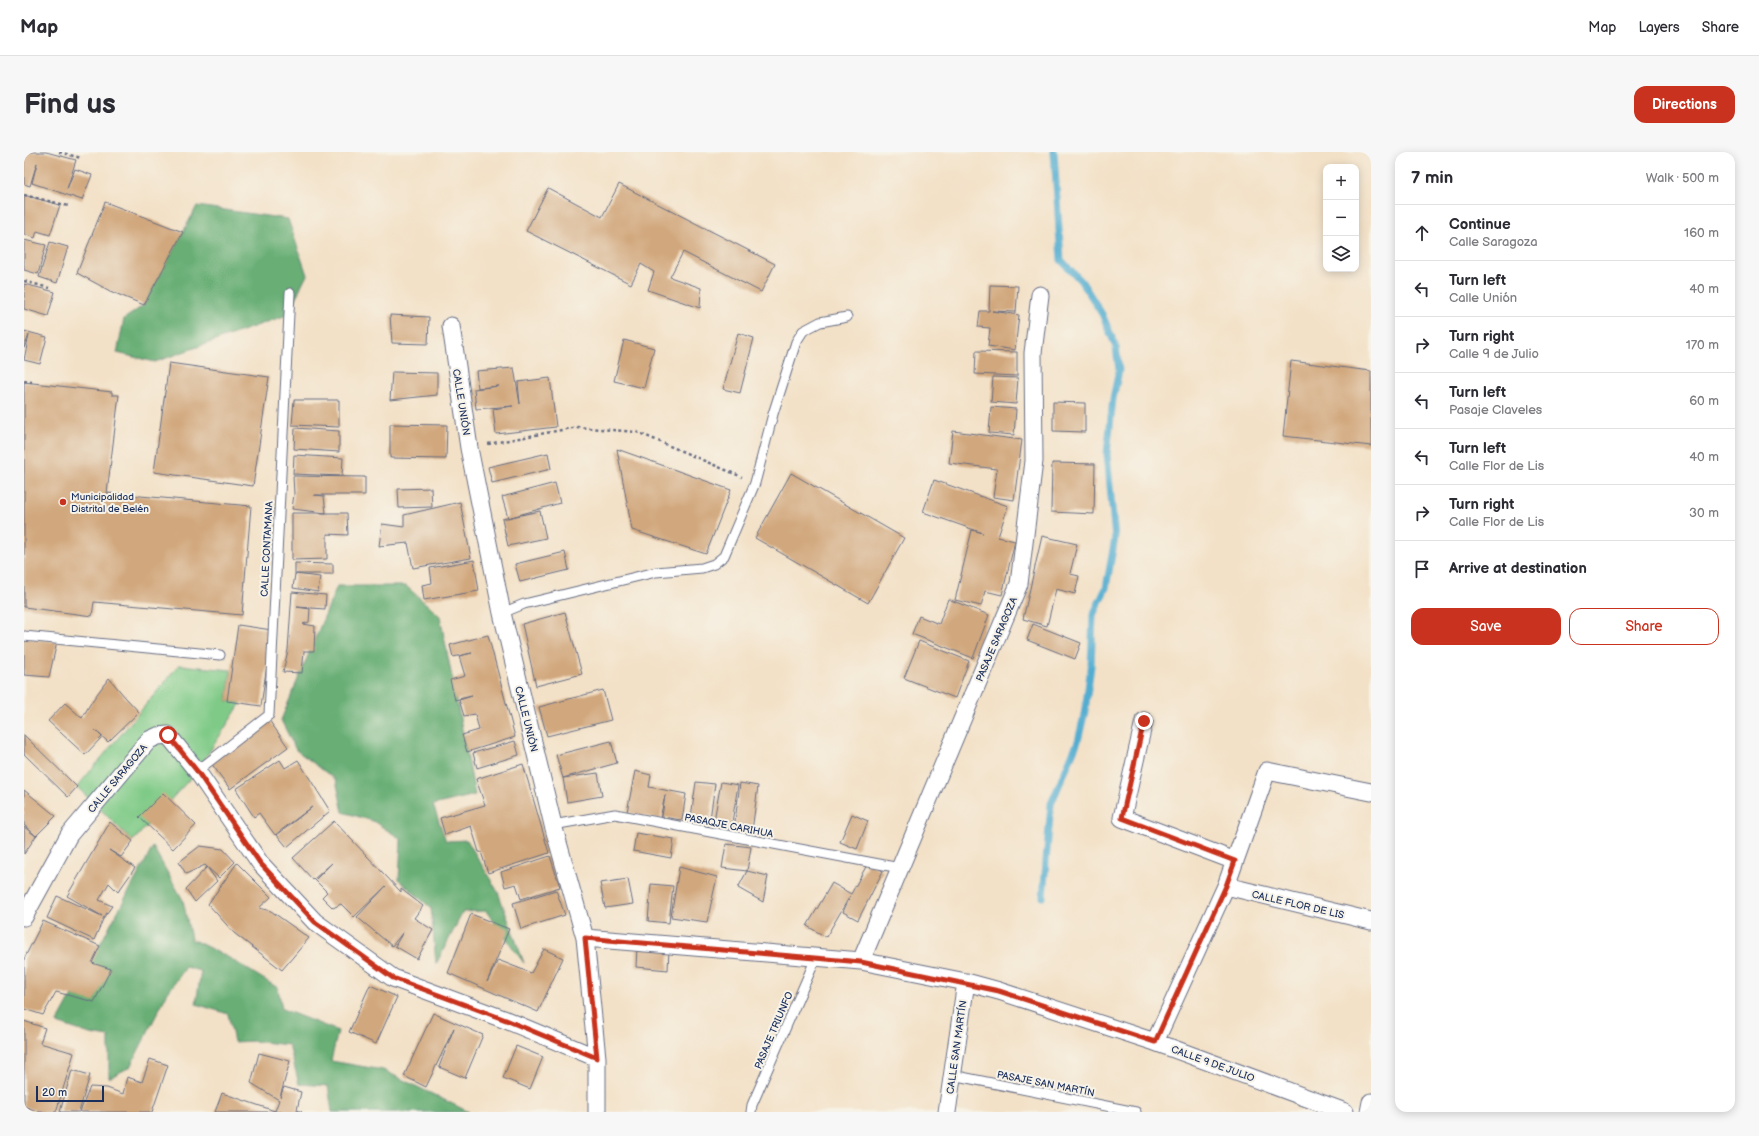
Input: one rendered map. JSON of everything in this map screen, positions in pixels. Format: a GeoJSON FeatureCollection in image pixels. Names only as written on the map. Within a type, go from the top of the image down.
{"type":"FeatureCollection","features":[{"type":"Feature","properties":{"kind":"street","name":"PASAJE SARAGOZA"},"geometry":{"type":"LineString","coordinates":[[861,962],[1019,584],[1034,461],[1033,353],[1040,295]]}},
{"type":"Feature","properties":{"kind":"street","name":"CALLE UNIÓN"},"geometry":{"type":"LineString","coordinates":[[451,326],[469,448],[502,614],[553,825],[585,938],[597,1058],[597,1112]]}},
{"type":"Feature","properties":{"kind":"street"},"geometry":{"type":"LineString","coordinates":[[1144,721],[1122,818],[1235,861]]}},
{"type":"Feature","properties":{"kind":"street","name":"CALLE SARAGOZA"},"geometry":{"type":"LineString","coordinates":[[24,917],[69,835],[149,740],[158,736],[168,735],[197,771],[260,863],[315,922],[393,978],[506,1020],[597,1058]]}},
{"type":"Feature","properties":{"kind":"street"},"geometry":{"type":"LineString","coordinates":[[1155,1042],[1226,886],[1267,771],[1371,792]]}},
{"type":"Feature","properties":{"kind":"street","name":"CALLE FLOR DE LIS"},"geometry":{"type":"LineString","coordinates":[[1226,886],[1371,921]]}},
{"type":"Feature","properties":{"kind":"street","name":"CALLE 9 DE JULIO"},"geometry":{"type":"LineString","coordinates":[[585,938],[861,962],[966,982],[999,991],[1155,1042],[1345,1112]]}},
{"type":"Feature","properties":{"kind":"street","name":"CALLE SAN MARTÍN"},"geometry":{"type":"LineString","coordinates":[[947,1112],[966,982]]}},
{"type":"Feature","properties":{"kind":"street"},"geometry":{"type":"LineString","coordinates":[[1369,1112],[1371,1102]]}},
{"type":"Feature","properties":{"kind":"lane","name":"CALLE CONTAMANA"},"geometry":{"type":"LineString","coordinates":[[197,771],[269,715],[290,293]]}},
{"type":"Feature","properties":{"kind":"lane"},"geometry":{"type":"LineString","coordinates":[[502,614],[524,604],[648,574],[702,568],[714,564],[724,556],[755,483],[773,414],[796,342],[803,331],[820,322],[847,318]]}},
{"type":"Feature","properties":{"kind":"lane"},"geometry":{"type":"LineString","coordinates":[[24,636],[220,655]]}},
{"type":"Feature","properties":{"kind":"lane","name":"PASAQJE CARIHUA"},"geometry":{"type":"LineString","coordinates":[[553,825],[615,814],[900,868]]}},
{"type":"Feature","properties":{"kind":"lane","name":"PASAJE TRIUNFO"},"geometry":{"type":"LineString","coordinates":[[751,1112],[752,1105],[816,958]]}},
{"type":"Feature","properties":{"kind":"lane","name":"PASAJE SAN MARTÍN"},"geometry":{"type":"LineString","coordinates":[[952,1076],[1136,1112]]}},
{"type":"Feature","properties":{"kind":"path"},"geometry":{"type":"LineString","coordinates":[[59,152],[81,158]]}},
{"type":"Feature","properties":{"kind":"path"},"geometry":{"type":"LineString","coordinates":[[24,195],[69,206]]}},
{"type":"Feature","properties":{"kind":"path"},"geometry":{"type":"LineString","coordinates":[[24,281],[49,288]]}},
{"type":"Feature","properties":{"kind":"path"},"geometry":{"type":"LineString","coordinates":[[24,381],[32,382]]}},
{"type":"Feature","properties":{"kind":"path"},"geometry":{"type":"LineString","coordinates":[[469,448],[577,427],[637,432],[755,483]]}},
{"type":"Feature","properties":{"kind":"green space"},"geometry":{"type":"Polygon","coordinates":[[[197,206],[288,219],[307,275],[287,315],[155,362],[117,353],[124,319],[144,305],[197,206]]]}},
{"type":"Feature","properties":{"kind":"green space"},"geometry":{"type":"Polygon","coordinates":[[[337,586],[406,586],[440,616],[475,795],[433,805],[446,841],[467,840],[498,892],[524,963],[486,911],[463,912],[436,964],[431,908],[399,880],[401,839],[373,821],[343,812],[336,780],[296,750],[281,720],[337,586]]]}},
{"type":"Feature","properties":{"kind":"green space"},"geometry":{"type":"Polygon","coordinates":[[[179,665],[231,670],[227,701],[241,703],[197,771],[133,841],[77,787],[179,665]]]}},
{"type":"Feature","properties":{"kind":"green space"},"geometry":{"type":"Polygon","coordinates":[[[153,847],[183,900],[191,939],[226,956],[278,988],[282,1009],[338,1031],[331,1061],[383,1070],[469,1112],[332,1112],[328,1086],[299,1084],[289,1045],[254,1041],[234,1042],[228,1014],[196,1004],[201,971],[186,967],[167,994],[130,1067],[109,1078],[109,1037],[90,1034],[57,1023],[153,847]]]}},
{"type":"Feature","properties":{"kind":"building"},"geometry":{"type":"Polygon","coordinates":[[[24,152],[46,152],[76,160],[67,189],[75,169],[92,175],[82,200],[32,183],[37,163],[30,186],[24,184],[24,152]]]}},
{"type":"Feature","properties":{"kind":"building"},"geometry":{"type":"Polygon","coordinates":[[[619,184],[775,264],[761,292],[683,252],[670,277],[701,288],[700,308],[648,290],[654,272],[641,264],[631,284],[526,231],[548,188],[602,217],[619,184]]]}},
{"type":"Feature","properties":{"kind":"building"},"geometry":{"type":"Polygon","coordinates":[[[24,195],[60,205],[50,235],[37,231],[35,238],[24,234],[24,195]]]}},
{"type":"Feature","properties":{"kind":"building"},"geometry":{"type":"Polygon","coordinates":[[[105,202],[183,232],[144,305],[110,291],[77,273],[105,202]]]}},
{"type":"Feature","properties":{"kind":"building"},"geometry":{"type":"Polygon","coordinates":[[[24,240],[46,245],[38,274],[24,270],[24,240]]]}},
{"type":"Feature","properties":{"kind":"building"},"geometry":{"type":"Polygon","coordinates":[[[50,242],[68,247],[57,283],[39,277],[50,242]]]}},
{"type":"Feature","properties":{"kind":"building"},"geometry":{"type":"Polygon","coordinates":[[[24,284],[55,292],[48,316],[24,309],[24,284]]]}},
{"type":"Feature","properties":{"kind":"building"},"geometry":{"type":"Polygon","coordinates":[[[990,285],[1018,286],[1016,312],[992,311],[1019,315],[1015,350],[988,346],[990,328],[978,327],[980,311],[989,311],[990,285]]]}},
{"type":"Feature","properties":{"kind":"building"},"geometry":{"type":"Polygon","coordinates":[[[390,315],[429,317],[428,344],[392,343],[390,315]]]}},
{"type":"Feature","properties":{"kind":"building"},"geometry":{"type":"Polygon","coordinates":[[[24,331],[47,337],[40,364],[24,360],[29,335],[24,348],[24,331]]]}},
{"type":"Feature","properties":{"kind":"building"},"geometry":{"type":"Polygon","coordinates":[[[738,333],[754,338],[740,393],[723,389],[738,333]]]}},
{"type":"Feature","properties":{"kind":"building"},"geometry":{"type":"Polygon","coordinates":[[[624,340],[654,348],[644,388],[614,381],[624,340]]]}},
{"type":"Feature","properties":{"kind":"building"},"geometry":{"type":"Polygon","coordinates":[[[976,351],[1017,352],[1017,376],[975,374],[976,351]]]}},
{"type":"Feature","properties":{"kind":"building"},"geometry":{"type":"Polygon","coordinates":[[[1291,361],[1371,371],[1371,446],[1283,436],[1291,361]]]}},
{"type":"Feature","properties":{"kind":"building"},"geometry":{"type":"Polygon","coordinates":[[[169,363],[269,377],[253,486],[154,472],[169,363]]]}},
{"type":"Feature","properties":{"kind":"building"},"geometry":{"type":"Polygon","coordinates":[[[514,368],[520,404],[518,382],[550,378],[556,427],[496,434],[493,409],[513,406],[476,409],[474,389],[499,386],[478,388],[476,371],[514,368]]]}},
{"type":"Feature","properties":{"kind":"building"},"geometry":{"type":"Polygon","coordinates":[[[392,372],[437,373],[437,395],[390,400],[392,372]]]}},
{"type":"Feature","properties":{"kind":"building"},"geometry":{"type":"Polygon","coordinates":[[[993,377],[1018,378],[1016,404],[991,402],[993,377]]]}},
{"type":"Feature","properties":{"kind":"building"},"geometry":{"type":"Polygon","coordinates":[[[24,382],[112,392],[112,395],[119,395],[107,493],[251,506],[242,615],[94,602],[92,616],[24,607],[24,382]]]}},
{"type":"Feature","properties":{"kind":"building"},"geometry":{"type":"Polygon","coordinates":[[[294,400],[339,400],[339,427],[292,425],[294,400]]]}},
{"type":"Feature","properties":{"kind":"building"},"geometry":{"type":"Polygon","coordinates":[[[1053,402],[1085,403],[1085,432],[1053,431],[1053,402]]]}},
{"type":"Feature","properties":{"kind":"building"},"geometry":{"type":"Polygon","coordinates":[[[991,407],[1016,409],[1014,435],[989,433],[991,407]]]}},
{"type":"Feature","properties":{"kind":"building"},"geometry":{"type":"Polygon","coordinates":[[[390,424],[447,425],[446,459],[390,458],[390,424]]]}},
{"type":"Feature","properties":{"kind":"building"},"geometry":{"type":"Polygon","coordinates":[[[295,428],[339,431],[339,452],[294,449],[295,428]]]}},
{"type":"Feature","properties":{"kind":"building"},"geometry":{"type":"Polygon","coordinates":[[[953,431],[1022,440],[1014,500],[993,497],[997,469],[949,463],[953,431]]]}},
{"type":"Feature","properties":{"kind":"building"},"geometry":{"type":"Polygon","coordinates":[[[617,449],[731,490],[706,554],[632,530],[617,449]]]}},
{"type":"Feature","properties":{"kind":"building"},"geometry":{"type":"Polygon","coordinates":[[[548,453],[551,469],[492,483],[488,467],[548,453]]]}},
{"type":"Feature","properties":{"kind":"building"},"geometry":{"type":"Polygon","coordinates":[[[294,455],[343,458],[342,476],[293,474],[294,455]]]}},
{"type":"Feature","properties":{"kind":"building"},"geometry":{"type":"Polygon","coordinates":[[[1052,463],[1095,464],[1094,514],[1051,512],[1052,463]]]}},
{"type":"Feature","properties":{"kind":"building"},"geometry":{"type":"Polygon","coordinates":[[[791,473],[904,538],[868,603],[755,538],[791,473]]]}},
{"type":"Feature","properties":{"kind":"building"},"geometry":{"type":"Polygon","coordinates":[[[293,476],[365,477],[365,495],[314,495],[324,496],[326,513],[292,509],[294,494],[293,476]]]}},
{"type":"Feature","properties":{"kind":"building"},"geometry":{"type":"Polygon","coordinates":[[[934,480],[1008,506],[998,537],[1015,541],[1002,595],[985,591],[981,606],[955,600],[972,530],[983,533],[923,512],[934,480]]]}},
{"type":"Feature","properties":{"kind":"building"},"geometry":{"type":"Polygon","coordinates":[[[555,483],[560,503],[508,518],[502,497],[555,483]]]}},
{"type":"Feature","properties":{"kind":"building"},"geometry":{"type":"Polygon","coordinates":[[[431,488],[432,507],[399,508],[398,489],[431,488]]]}},
{"type":"Feature","properties":{"kind":"building"},"geometry":{"type":"Polygon","coordinates":[[[460,502],[471,558],[413,568],[408,543],[379,546],[382,524],[404,527],[404,515],[460,502]]]}},
{"type":"Feature","properties":{"kind":"building"},"geometry":{"type":"Polygon","coordinates":[[[540,511],[546,538],[508,546],[502,519],[540,511]]]}},
{"type":"Feature","properties":{"kind":"building"},"geometry":{"type":"Polygon","coordinates":[[[292,513],[347,513],[348,535],[327,534],[327,559],[292,560],[292,513]]]}},
{"type":"Feature","properties":{"kind":"building"},"geometry":{"type":"Polygon","coordinates":[[[1042,536],[1077,544],[1070,574],[1079,576],[1075,594],[1056,589],[1047,626],[1023,619],[1042,536]]]}},
{"type":"Feature","properties":{"kind":"building"},"geometry":{"type":"Polygon","coordinates":[[[565,552],[569,570],[520,582],[515,564],[565,552]]]}},
{"type":"Feature","properties":{"kind":"building"},"geometry":{"type":"Polygon","coordinates":[[[474,560],[479,591],[424,600],[422,585],[432,583],[430,568],[474,560]]]}},
{"type":"Feature","properties":{"kind":"building"},"geometry":{"type":"Polygon","coordinates":[[[295,563],[333,564],[333,574],[295,574],[295,563]]]}},
{"type":"Feature","properties":{"kind":"building"},"geometry":{"type":"Polygon","coordinates":[[[295,574],[320,577],[318,592],[293,588],[295,574]]]}},
{"type":"Feature","properties":{"kind":"building"},"geometry":{"type":"Polygon","coordinates":[[[292,592],[326,595],[325,609],[297,607],[310,609],[309,622],[303,624],[315,626],[314,651],[304,651],[302,673],[283,672],[288,650],[292,592]]]}},
{"type":"Feature","properties":{"kind":"building"},"geometry":{"type":"Polygon","coordinates":[[[948,599],[989,615],[973,658],[912,634],[919,616],[939,624],[948,599]]]}},
{"type":"Feature","properties":{"kind":"building"},"geometry":{"type":"Polygon","coordinates":[[[565,612],[582,674],[536,686],[522,624],[565,612]]]}},
{"type":"Feature","properties":{"kind":"building"},"geometry":{"type":"Polygon","coordinates":[[[1033,624],[1081,643],[1075,659],[1027,640],[1033,624]]]}},
{"type":"Feature","properties":{"kind":"building"},"geometry":{"type":"Polygon","coordinates":[[[238,625],[272,630],[261,706],[227,701],[238,625]]]}},
{"type":"Feature","properties":{"kind":"building"},"geometry":{"type":"Polygon","coordinates":[[[488,635],[515,737],[467,752],[462,735],[479,730],[475,714],[464,716],[459,700],[472,696],[455,700],[450,680],[465,676],[459,656],[472,653],[453,657],[450,645],[488,635]]]}},
{"type":"Feature","properties":{"kind":"building"},"geometry":{"type":"Polygon","coordinates":[[[24,638],[57,642],[49,677],[24,675],[24,638]]]}},
{"type":"Feature","properties":{"kind":"building"},"geometry":{"type":"Polygon","coordinates":[[[919,641],[969,661],[955,698],[904,678],[919,641]]]}},
{"type":"Feature","properties":{"kind":"building"},"geometry":{"type":"Polygon","coordinates":[[[109,678],[139,712],[108,742],[95,730],[102,737],[85,755],[48,721],[65,703],[82,718],[92,701],[109,678]]]}},
{"type":"Feature","properties":{"kind":"building"},"geometry":{"type":"Polygon","coordinates":[[[603,690],[611,720],[547,736],[539,707],[603,690]]]}},
{"type":"Feature","properties":{"kind":"building"},"geometry":{"type":"Polygon","coordinates":[[[269,720],[288,747],[230,789],[211,763],[269,720]]]}},
{"type":"Feature","properties":{"kind":"building"},"geometry":{"type":"Polygon","coordinates":[[[24,735],[77,787],[68,797],[24,754],[24,735]]]}},
{"type":"Feature","properties":{"kind":"building"},"geometry":{"type":"Polygon","coordinates":[[[515,741],[519,755],[477,768],[473,753],[515,741]]]}},
{"type":"Feature","properties":{"kind":"building"},"geometry":{"type":"Polygon","coordinates":[[[611,741],[617,763],[563,778],[556,755],[611,741]]]}},
{"type":"Feature","properties":{"kind":"building"},"geometry":{"type":"Polygon","coordinates":[[[280,760],[285,768],[298,760],[330,811],[287,847],[277,835],[312,807],[275,835],[259,813],[254,817],[236,789],[280,760]]]}},
{"type":"Feature","properties":{"kind":"building"},"geometry":{"type":"Polygon","coordinates":[[[523,764],[549,853],[488,873],[481,852],[479,852],[471,826],[445,835],[440,818],[485,805],[476,779],[523,764]]]}},
{"type":"Feature","properties":{"kind":"building"},"geometry":{"type":"Polygon","coordinates":[[[635,771],[651,775],[649,787],[686,794],[682,820],[662,817],[665,795],[660,819],[627,812],[635,771]]]}},
{"type":"Feature","properties":{"kind":"building"},"geometry":{"type":"Polygon","coordinates":[[[598,773],[602,796],[567,802],[563,778],[598,773]]]}},
{"type":"Feature","properties":{"kind":"building"},"geometry":{"type":"Polygon","coordinates":[[[696,782],[715,784],[709,826],[690,824],[696,782]]]}},
{"type":"Feature","properties":{"kind":"building"},"geometry":{"type":"Polygon","coordinates":[[[721,782],[738,785],[731,829],[713,826],[721,782]]]}},
{"type":"Feature","properties":{"kind":"building"},"geometry":{"type":"Polygon","coordinates":[[[740,783],[758,786],[752,831],[734,829],[740,783]]]}},
{"type":"Feature","properties":{"kind":"building"},"geometry":{"type":"Polygon","coordinates":[[[24,790],[56,816],[36,836],[24,825],[24,790]]]}},
{"type":"Feature","properties":{"kind":"building"},"geometry":{"type":"Polygon","coordinates":[[[163,793],[196,825],[173,849],[139,817],[163,793]]]}},
{"type":"Feature","properties":{"kind":"building"},"geometry":{"type":"Polygon","coordinates":[[[852,814],[868,821],[857,849],[840,842],[852,814]]]}},
{"type":"Feature","properties":{"kind":"building"},"geometry":{"type":"Polygon","coordinates":[[[334,821],[401,892],[401,889],[423,906],[414,918],[433,930],[417,959],[395,946],[403,932],[392,946],[357,917],[386,886],[354,917],[341,904],[333,908],[322,897],[327,892],[315,880],[332,863],[313,880],[293,858],[334,821]]]}},
{"type":"Feature","properties":{"kind":"building"},"geometry":{"type":"Polygon","coordinates":[[[110,822],[133,841],[121,857],[109,850],[135,868],[118,892],[109,883],[99,900],[112,906],[104,917],[94,940],[47,918],[57,896],[102,916],[67,896],[110,822]]]}},
{"type":"Feature","properties":{"kind":"building"},"geometry":{"type":"Polygon","coordinates":[[[24,827],[36,836],[24,854],[24,827]]]}},
{"type":"Feature","properties":{"kind":"building"},"geometry":{"type":"Polygon","coordinates":[[[636,833],[674,839],[671,858],[633,851],[636,833]]]}},
{"type":"Feature","properties":{"kind":"building"},"geometry":{"type":"Polygon","coordinates":[[[726,844],[751,847],[747,871],[722,868],[726,844]]]}},
{"type":"Feature","properties":{"kind":"building"},"geometry":{"type":"Polygon","coordinates":[[[200,846],[223,849],[235,862],[219,878],[205,865],[186,874],[179,862],[200,846]]]}},
{"type":"Feature","properties":{"kind":"building"},"geometry":{"type":"Polygon","coordinates":[[[550,856],[560,887],[521,899],[516,884],[505,887],[501,872],[550,856]]]}},
{"type":"Feature","properties":{"kind":"building"},"geometry":{"type":"Polygon","coordinates":[[[237,863],[271,897],[259,908],[271,911],[309,938],[282,970],[234,933],[208,904],[237,863]]]}},
{"type":"Feature","properties":{"kind":"building"},"geometry":{"type":"Polygon","coordinates":[[[868,863],[883,871],[858,920],[843,912],[850,896],[826,937],[807,926],[832,883],[851,894],[868,863]]]}},
{"type":"Feature","properties":{"kind":"building"},"geometry":{"type":"Polygon","coordinates":[[[207,867],[217,881],[195,902],[186,889],[207,867]]]}},
{"type":"Feature","properties":{"kind":"building"},"geometry":{"type":"Polygon","coordinates":[[[679,867],[717,877],[707,922],[671,917],[679,867]]]}},
{"type":"Feature","properties":{"kind":"building"},"geometry":{"type":"Polygon","coordinates":[[[747,871],[768,876],[763,902],[738,888],[747,871]]]}},
{"type":"Feature","properties":{"kind":"building"},"geometry":{"type":"Polygon","coordinates":[[[628,879],[633,904],[605,908],[600,883],[628,879]]]}},
{"type":"Feature","properties":{"kind":"building"},"geometry":{"type":"Polygon","coordinates":[[[651,884],[673,886],[669,923],[648,921],[651,884]]]}},
{"type":"Feature","properties":{"kind":"building"},"geometry":{"type":"Polygon","coordinates":[[[556,890],[565,915],[521,929],[513,903],[556,890]]]}},
{"type":"Feature","properties":{"kind":"building"},"geometry":{"type":"Polygon","coordinates":[[[471,914],[509,929],[487,982],[498,960],[531,973],[544,949],[563,958],[538,1012],[448,973],[471,914]]]}},
{"type":"Feature","properties":{"kind":"building"},"geometry":{"type":"Polygon","coordinates":[[[43,921],[100,946],[92,963],[111,969],[94,1002],[56,992],[43,1015],[24,1009],[24,959],[43,921]]]}},
{"type":"Feature","properties":{"kind":"building"},"geometry":{"type":"Polygon","coordinates":[[[637,947],[669,949],[668,970],[636,967],[637,947]]]}},
{"type":"Feature","properties":{"kind":"building"},"geometry":{"type":"Polygon","coordinates":[[[370,985],[397,997],[376,1044],[349,1032],[370,985]]]}},
{"type":"Feature","properties":{"kind":"building"},"geometry":{"type":"Polygon","coordinates":[[[433,1013],[483,1035],[465,1078],[439,1067],[454,1028],[426,1087],[404,1076],[433,1013]]]}},
{"type":"Feature","properties":{"kind":"building"},"geometry":{"type":"Polygon","coordinates":[[[24,1021],[45,1028],[40,1043],[74,1053],[56,1112],[40,1112],[24,1106],[24,1021]]]}},
{"type":"Feature","properties":{"kind":"building"},"geometry":{"type":"Polygon","coordinates":[[[516,1046],[543,1057],[530,1089],[503,1078],[516,1046]]]}},
{"type":"Feature","properties":{"kind":"building"},"geometry":{"type":"Polygon","coordinates":[[[259,1053],[290,1061],[280,1097],[284,1087],[301,1092],[297,1110],[302,1112],[215,1112],[222,1093],[275,1111],[279,1100],[251,1083],[259,1053]]]}},
{"type":"Feature","properties":{"kind":"building"},"geometry":{"type":"Polygon","coordinates":[[[150,1059],[168,1065],[152,1112],[80,1112],[90,1087],[107,1088],[123,1094],[127,1077],[142,1082],[150,1059]]]}},
{"type":"Feature","properties":{"kind":"building"},"geometry":{"type":"Polygon","coordinates":[[[72,1070],[90,1075],[79,1112],[60,1112],[72,1070]]]}},
{"type":"Feature","properties":{"kind":"waterway"},"geometry":{"type":"LineString","coordinates":[[1043,897],[1051,804],[1078,741],[1085,711],[1091,666],[1093,615],[1106,588],[1115,538],[1107,454],[1113,399],[1119,370],[1116,347],[1102,314],[1082,282],[1061,260],[1054,152]]}},
{"type":"Feature","properties":{"kind":"place","name":"Municipalidad Distrital de Belén"},"geometry":{"type":"Point","coordinates":[63,502]}},
{"type":"Feature","properties":{"kind":"route"},"geometry":{"type":"LineString","coordinates":[[168,735],[197,771],[260,863],[315,922],[393,978],[506,1020],[597,1058],[585,938],[861,962],[966,982],[999,991],[1155,1042],[1226,886],[1235,861],[1122,818],[1144,721]]}}]}
